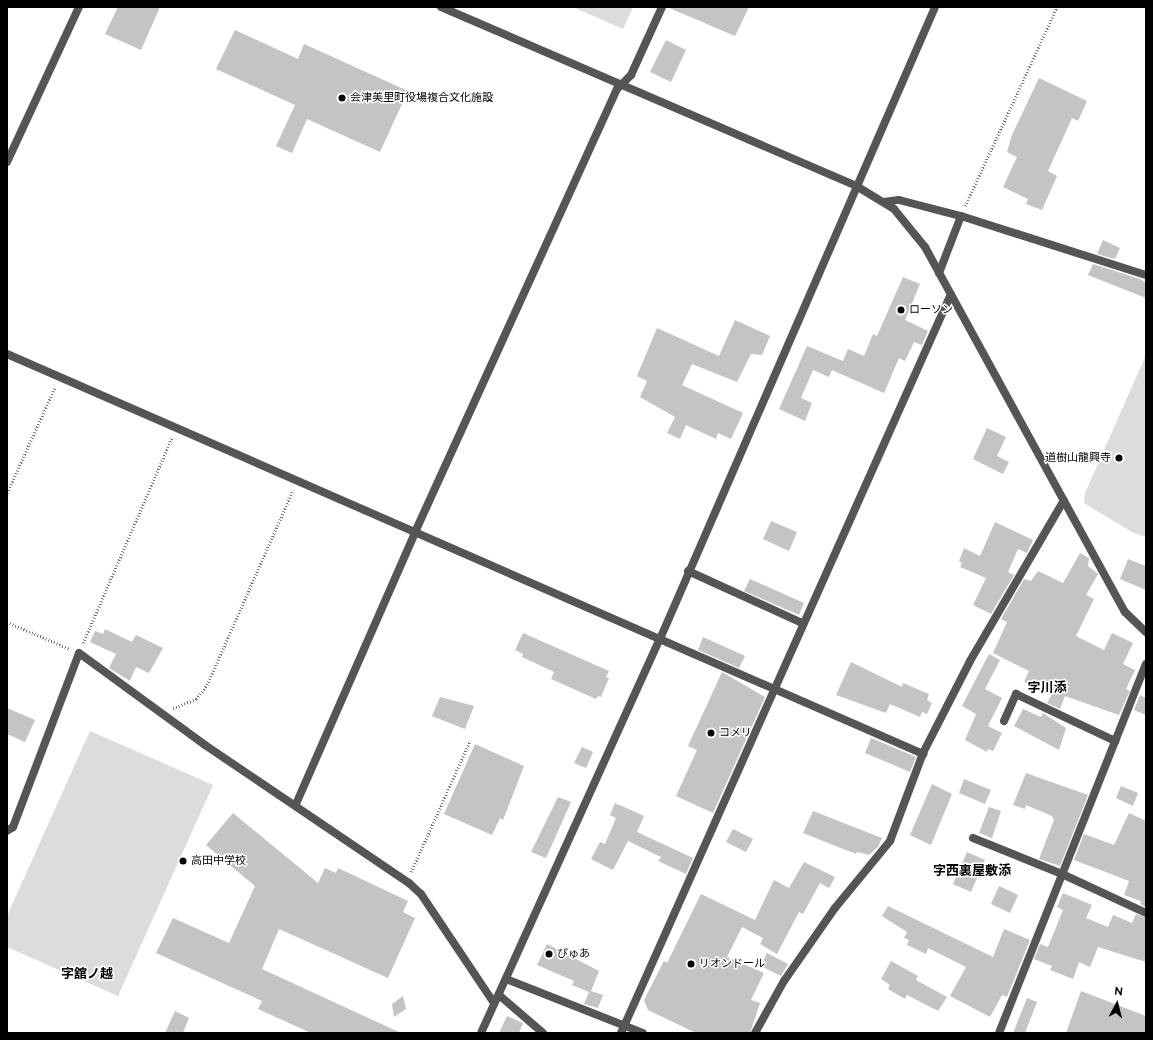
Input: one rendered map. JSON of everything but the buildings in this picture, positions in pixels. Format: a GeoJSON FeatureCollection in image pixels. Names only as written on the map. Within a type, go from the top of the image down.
{"type":"FeatureCollection","features":[{"type":"Feature","properties":{"kind":"street"},"geometry":{"type":"LineString","coordinates":[[7,162],[79,7]]}},
{"type":"Feature","properties":{"kind":"street"},"geometry":{"type":"LineString","coordinates":[[441,7],[624,84],[858,187],[884,202],[910,227],[939,272],[1124,612],[1146,632]]}},
{"type":"Feature","properties":{"kind":"street"},"geometry":{"type":"LineString","coordinates":[[296,804],[416,530],[617,89],[624,84],[631,75],[662,7]]}},
{"type":"Feature","properties":{"kind":"street"},"geometry":{"type":"LineString","coordinates":[[481,1033],[660,639],[688,571],[858,187],[935,7]]}},
{"type":"Feature","properties":{"kind":"street"},"geometry":{"type":"LineString","coordinates":[[884,202],[899,200],[961,216],[1146,275]]}},
{"type":"Feature","properties":{"kind":"street"},"geometry":{"type":"LineString","coordinates":[[939,272],[961,216]]}},
{"type":"Feature","properties":{"kind":"street"},"geometry":{"type":"LineString","coordinates":[[623,1029],[772,689],[951,294]]}},
{"type":"Feature","properties":{"kind":"street"},"geometry":{"type":"LineString","coordinates":[[7,354],[176,429],[416,530],[772,689],[922,754]]}},
{"type":"Feature","properties":{"kind":"street"},"geometry":{"type":"LineString","coordinates":[[755,1033],[784,981],[835,908],[890,840],[922,754],[970,661],[1064,500]]}},
{"type":"Feature","properties":{"kind":"street"},"geometry":{"type":"LineString","coordinates":[[688,571],[802,623]]}},
{"type":"Feature","properties":{"kind":"street"},"geometry":{"type":"LineString","coordinates":[[7,831],[13,827],[79,653],[167,717],[296,804],[407,882],[421,894],[494,1003]]}},
{"type":"Feature","properties":{"kind":"street"},"geometry":{"type":"LineString","coordinates":[[999,1033],[1146,664]]}},
{"type":"Feature","properties":{"kind":"street"},"geometry":{"type":"LineString","coordinates":[[1004,721],[1016,694],[1115,741]]}},
{"type":"Feature","properties":{"kind":"street"},"geometry":{"type":"LineString","coordinates":[[973,838],[1062,874],[1146,913]]}},
{"type":"Feature","properties":{"kind":"street"},"geometry":{"type":"LineString","coordinates":[[506,979],[623,1029],[643,1033]]}},
{"type":"Feature","properties":{"kind":"street"},"geometry":{"type":"LineString","coordinates":[[499,995],[543,1033]]}},
{"type":"Feature","properties":{"kind":"path"},"geometry":{"type":"LineString","coordinates":[[961,216],[1057,7]]}},
{"type":"Feature","properties":{"kind":"path"},"geometry":{"type":"LineString","coordinates":[[7,493],[59,377]]}},
{"type":"Feature","properties":{"kind":"path"},"geometry":{"type":"LineString","coordinates":[[7,622],[79,653],[176,429]]}},
{"type":"Feature","properties":{"kind":"path"},"geometry":{"type":"LineString","coordinates":[[167,717],[175,706],[196,699],[207,685],[298,480]]}},
{"type":"Feature","properties":{"kind":"path"},"geometry":{"type":"LineString","coordinates":[[407,882],[470,741]]}},
{"type":"Feature","properties":{"kind":"shaded area"},"geometry":{"type":"Polygon","coordinates":[[[573,7],[633,7],[623,29],[573,7]]]}},
{"type":"Feature","properties":{"kind":"shaded area","name":"道樹山龍興寺"},"geometry":{"type":"Polygon","coordinates":[[[1146,355],[1146,537],[1132,532],[1084,503],[1085,493],[1146,355]]]}},
{"type":"Feature","properties":{"kind":"shaded area"},"geometry":{"type":"Polygon","coordinates":[[[90,731],[213,785],[118,996],[7,947],[7,916],[90,731]]]}},
{"type":"Feature","properties":{"kind":"place","name":"会津美里町役場複合文化施設"},"geometry":{"type":"Point","coordinates":[342,98]}},
{"type":"Feature","properties":{"kind":"place","name":"ローソン"},"geometry":{"type":"Point","coordinates":[901,310]}},
{"type":"Feature","properties":{"kind":"place","name":"道樹山龍興寺"},"geometry":{"type":"Point","coordinates":[1119,458]}},
{"type":"Feature","properties":{"kind":"place","name":"コメリ"},"geometry":{"type":"Point","coordinates":[711,733]}},
{"type":"Feature","properties":{"kind":"place","name":"高田中学校"},"geometry":{"type":"Point","coordinates":[183,861]}},
{"type":"Feature","properties":{"kind":"place","name":"ぴゅあ"},"geometry":{"type":"Point","coordinates":[549,954]}},
{"type":"Feature","properties":{"kind":"place","name":"リオンドール"},"geometry":{"type":"Point","coordinates":[691,964]}},
{"type":"Feature","properties":{"kind":"district","name":"字川添"},"geometry":{"type":"Point","coordinates":[1047,688]}},
{"type":"Feature","properties":{"kind":"district","name":"字西裏屋敷添"},"geometry":{"type":"Point","coordinates":[972,871]}},
{"type":"Feature","properties":{"kind":"district","name":"字舘ノ越"},"geometry":{"type":"Point","coordinates":[87,974]}}]}
